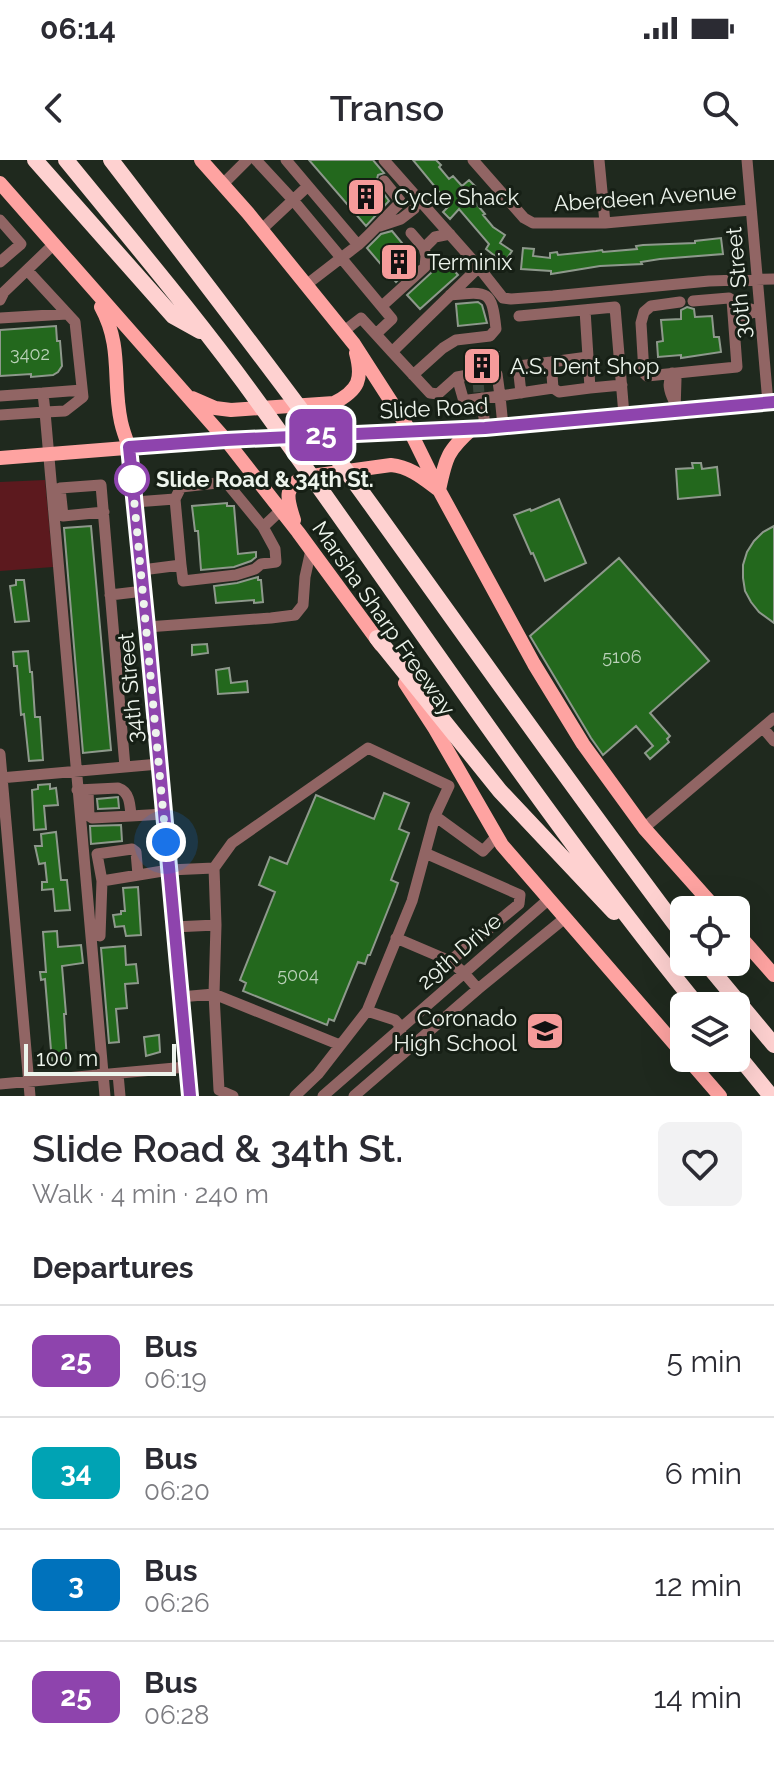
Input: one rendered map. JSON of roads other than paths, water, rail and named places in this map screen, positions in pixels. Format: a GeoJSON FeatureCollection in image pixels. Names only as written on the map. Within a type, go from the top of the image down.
{"type":"FeatureCollection","features":[{"type":"Feature","properties":{"kind":"highway"},"geometry":{"type":"LineString","coordinates":[[35,160],[173,316],[209,336]]}},
{"type":"Feature","properties":{"kind":"highway","name":"Marsha Sharp Freeway"},"geometry":{"type":"LineString","coordinates":[[66,160],[227,360],[566,832],[687,992]]}},
{"type":"Feature","properties":{"kind":"highway"},"geometry":{"type":"LineString","coordinates":[[111,160],[266,362],[670,917]]}},
{"type":"Feature","properties":{"kind":"highway"},"geometry":{"type":"LineString","coordinates":[[377,638],[500,791],[667,968]]}},
{"type":"Feature","properties":{"kind":"highway"},"geometry":{"type":"LineString","coordinates":[[717,976],[774,1045]]}},
{"type":"Feature","properties":{"kind":"highway"},"geometry":{"type":"LineString","coordinates":[[750,1070],[771,1096]]}},
{"type":"Feature","properties":{"kind":"main road"},"geometry":{"type":"LineString","coordinates":[[201,160],[354,344],[410,431],[534,664],[583,744],[644,828],[705,896]]}},
{"type":"Feature","properties":{"kind":"main road","name":"Marsha Sharp Freeway"},"geometry":{"type":"LineString","coordinates":[[0,183],[226,440],[281,510],[377,638],[435,729],[502,845],[670,1039]]}},
{"type":"Feature","properties":{"kind":"main road","name":"34th Street"},"geometry":{"type":"LineString","coordinates":[[88,283],[112,331],[121,421],[129,447],[190,1096]]}},
{"type":"Feature","properties":{"kind":"main road"},"geometry":{"type":"LineString","coordinates":[[188,396],[215,408],[231,410],[334,403],[346,397],[360,376],[354,344]]}},
{"type":"Feature","properties":{"kind":"main road","name":"Slide Road"},"geometry":{"type":"LineString","coordinates":[[0,458],[226,440],[479,428],[624,415],[675,406],[771,402]]}},
{"type":"Feature","properties":{"kind":"main road"},"geometry":{"type":"LineString","coordinates":[[439,490],[445,460],[454,444],[479,428]]}},
{"type":"Feature","properties":{"kind":"main road"},"geometry":{"type":"LineString","coordinates":[[298,532],[288,500],[294,481],[304,477],[391,465],[414,472],[439,490]]}},
{"type":"Feature","properties":{"kind":"main road"},"geometry":{"type":"LineString","coordinates":[[750,948],[774,975]]}},
{"type":"Feature","properties":{"kind":"main road","name":"Marsha Sharp Freeway"},"geometry":{"type":"LineString","coordinates":[[699,1072],[720,1096]]}},
{"type":"Feature","properties":{"kind":"street"},"geometry":{"type":"LineString","coordinates":[[222,185],[247,160]]}},
{"type":"Feature","properties":{"kind":"street"},"geometry":{"type":"LineString","coordinates":[[256,160],[392,319],[376,334]]}},
{"type":"Feature","properties":{"kind":"street"},"geometry":{"type":"LineString","coordinates":[[286,160],[358,245]]}},
{"type":"Feature","properties":{"kind":"street"},"geometry":{"type":"LineString","coordinates":[[384,160],[503,298],[709,281],[774,279]]}},
{"type":"Feature","properties":{"kind":"street","name":"Aberdeen Avenue"},"geometry":{"type":"LineString","coordinates":[[473,160],[524,218],[533,223],[605,223],[751,210]]}},
{"type":"Feature","properties":{"kind":"street"},"geometry":{"type":"LineString","coordinates":[[599,160],[605,223]]}},
{"type":"Feature","properties":{"kind":"street","name":"30th Street"},"geometry":{"type":"LineString","coordinates":[[747,160],[758,311],[768,340],[771,402]]}},
{"type":"Feature","properties":{"kind":"street"},"geometry":{"type":"LineString","coordinates":[[306,285],[358,245],[401,202],[384,181]]}},
{"type":"Feature","properties":{"kind":"street"},"geometry":{"type":"LineString","coordinates":[[261,230],[308,186]]}},
{"type":"Feature","properties":{"kind":"street"},"geometry":{"type":"LineString","coordinates":[[379,226],[401,219],[414,209]]}},
{"type":"Feature","properties":{"kind":"street"},"geometry":{"type":"LineString","coordinates":[[0,220],[21,244],[0,262]]}},
{"type":"Feature","properties":{"kind":"street"},"geometry":{"type":"LineString","coordinates":[[344,331],[425,267],[424,248],[411,233]]}},
{"type":"Feature","properties":{"kind":"street"},"geometry":{"type":"LineString","coordinates":[[424,248],[435,237],[450,234]]}},
{"type":"Feature","properties":{"kind":"street"},"geometry":{"type":"LineString","coordinates":[[0,300],[4,292],[54,244]]}},
{"type":"Feature","properties":{"kind":"street"},"geometry":{"type":"LineString","coordinates":[[0,415],[65,411],[83,397],[75,322],[14,251]]}},
{"type":"Feature","properties":{"kind":"street"},"geometry":{"type":"LineString","coordinates":[[392,352],[479,267]]}},
{"type":"Feature","properties":{"kind":"street"},"geometry":{"type":"LineString","coordinates":[[413,375],[456,340],[490,336],[496,329],[494,305],[488,297],[479,292],[450,295]]}},
{"type":"Feature","properties":{"kind":"street"},"geometry":{"type":"LineString","coordinates":[[680,302],[651,306],[644,312],[641,323],[644,373],[647,376],[737,367],[733,302],[729,298],[693,301]]}},
{"type":"Feature","properties":{"kind":"street"},"geometry":{"type":"LineString","coordinates":[[519,316],[615,307],[624,415]]}},
{"type":"Feature","properties":{"kind":"street"},"geometry":{"type":"LineString","coordinates":[[733,313],[738,308],[747,307],[758,311]]}},
{"type":"Feature","properties":{"kind":"street"},"geometry":{"type":"LineString","coordinates":[[585,310],[590,388]]}},
{"type":"Feature","properties":{"kind":"street"},"geometry":{"type":"LineString","coordinates":[[0,318],[67,314]]}},
{"type":"Feature","properties":{"kind":"street"},"geometry":{"type":"LineString","coordinates":[[361,318],[430,393],[438,394],[479,373],[497,374],[479,428]]}},
{"type":"Feature","properties":{"kind":"street"},"geometry":{"type":"LineString","coordinates":[[521,393],[518,366],[588,357]]}},
{"type":"Feature","properties":{"kind":"street"},"geometry":{"type":"LineString","coordinates":[[551,362],[553,388]]}},
{"type":"Feature","properties":{"kind":"street"},"geometry":{"type":"LineString","coordinates":[[672,373],[676,379],[675,406]]}},
{"type":"Feature","properties":{"kind":"street"},"geometry":{"type":"LineString","coordinates":[[459,383],[473,387]]}},
{"type":"Feature","properties":{"kind":"street"},"geometry":{"type":"LineString","coordinates":[[459,383],[463,398],[468,400],[492,391],[521,393],[553,388],[559,392],[622,385]]}},
{"type":"Feature","properties":{"kind":"street"},"geometry":{"type":"LineString","coordinates":[[0,396],[82,390]]}},
{"type":"Feature","properties":{"kind":"street"},"geometry":{"type":"LineString","coordinates":[[492,391],[503,426]]}},
{"type":"Feature","properties":{"kind":"street"},"geometry":{"type":"LineString","coordinates":[[43,393],[75,771],[92,818],[164,814]]}},
{"type":"Feature","properties":{"kind":"street"},"geometry":{"type":"LineString","coordinates":[[226,482],[263,527],[275,549],[276,562],[261,564],[236,575],[183,581],[175,499],[181,487],[226,482]]}},
{"type":"Feature","properties":{"kind":"street"},"geometry":{"type":"LineString","coordinates":[[135,502],[175,499]]}},
{"type":"Feature","properties":{"kind":"street"},"geometry":{"type":"LineString","coordinates":[[263,527],[281,510]]}},
{"type":"Feature","properties":{"kind":"street"},"geometry":{"type":"LineString","coordinates":[[104,512],[125,767]]}},
{"type":"Feature","properties":{"kind":"street"},"geometry":{"type":"LineString","coordinates":[[147,627],[295,615],[303,605],[311,550]]}},
{"type":"Feature","properties":{"kind":"street"},"geometry":{"type":"LineString","coordinates":[[142,570],[181,565]]}},
{"type":"Feature","properties":{"kind":"street"},"geometry":{"type":"LineString","coordinates":[[110,595],[144,591]]}},
{"type":"Feature","properties":{"kind":"street"},"geometry":{"type":"LineString","coordinates":[[644,828],[774,718]]}},
{"type":"Feature","properties":{"kind":"street"},"geometry":{"type":"LineString","coordinates":[[763,728],[774,741]]}},
{"type":"Feature","properties":{"kind":"street"},"geometry":{"type":"LineString","coordinates":[[233,1096],[219,1090],[214,994],[214,868],[232,843],[368,748],[449,786],[435,816],[412,901],[367,1011],[318,1074],[295,1096]]}},
{"type":"Feature","properties":{"kind":"street"},"geometry":{"type":"LineString","coordinates":[[0,754],[30,1096]]}},
{"type":"Feature","properties":{"kind":"street"},"geometry":{"type":"LineString","coordinates":[[1,778],[159,764]]}},
{"type":"Feature","properties":{"kind":"street"},"geometry":{"type":"LineString","coordinates":[[83,790],[123,790],[128,797],[131,816]]}},
{"type":"Feature","properties":{"kind":"street"},"geometry":{"type":"LineString","coordinates":[[83,790],[105,1096]]}},
{"type":"Feature","properties":{"kind":"street"},"geometry":{"type":"LineString","coordinates":[[435,816],[483,851],[497,836]]}},
{"type":"Feature","properties":{"kind":"street"},"geometry":{"type":"LineString","coordinates":[[100,936],[102,881],[97,854],[132,849],[136,852],[138,875]]}},
{"type":"Feature","properties":{"kind":"street"},"geometry":{"type":"LineString","coordinates":[[425,853],[520,895],[519,904],[450,961]]}},
{"type":"Feature","properties":{"kind":"street"},"geometry":{"type":"LineString","coordinates":[[102,881],[169,870],[214,868]]}},
{"type":"Feature","properties":{"kind":"street","name":"29th Drive"},"geometry":{"type":"LineString","coordinates":[[332,1094],[549,899]]}},
{"type":"Feature","properties":{"kind":"street","name":"29th Drive"},"geometry":{"type":"LineString","coordinates":[[354,1096],[565,918]]}},
{"type":"Feature","properties":{"kind":"street"},"geometry":{"type":"LineString","coordinates":[[174,927],[216,925]]}},
{"type":"Feature","properties":{"kind":"street"},"geometry":{"type":"LineString","coordinates":[[396,938],[450,961],[478,989]]}},
{"type":"Feature","properties":{"kind":"street"},"geometry":{"type":"LineString","coordinates":[[180,997],[214,994],[340,1045]]}},
{"type":"Feature","properties":{"kind":"street"},"geometry":{"type":"LineString","coordinates":[[367,1011],[395,1020],[402,1028]]}},
{"type":"Feature","properties":{"kind":"street"},"geometry":{"type":"LineString","coordinates":[[0,1084],[186,1067]]}},
{"type":"Feature","properties":{"kind":"street"},"geometry":{"type":"LineString","coordinates":[[118,1074],[120,1096]]}},
{"type":"Feature","properties":{"kind":"street"},"geometry":{"type":"LineString","coordinates":[[318,1074],[332,1094]]}},
{"type":"Feature","properties":{"kind":"tunnel"},"geometry":{"type":"LineString","coordinates":[[473,387],[487,386]]}},
{"type":"Feature","properties":{"kind":"place","name":"Cycle Shack"},"geometry":{"type":"Point","coordinates":[366,197]}},
{"type":"Feature","properties":{"kind":"place","name":"Terminix"},"geometry":{"type":"Point","coordinates":[399,262]}},
{"type":"Feature","properties":{"kind":"place","name":"A.S. Dent Shop"},"geometry":{"type":"Point","coordinates":[482,366]}},
{"type":"Feature","properties":{"kind":"place","name":"Slide Road & 34th St."},"geometry":{"type":"Point","coordinates":[132,479]}},
{"type":"Feature","properties":{"kind":"place","name":"Coronado High School"},"geometry":{"type":"Point","coordinates":[545,1031]}}]}
